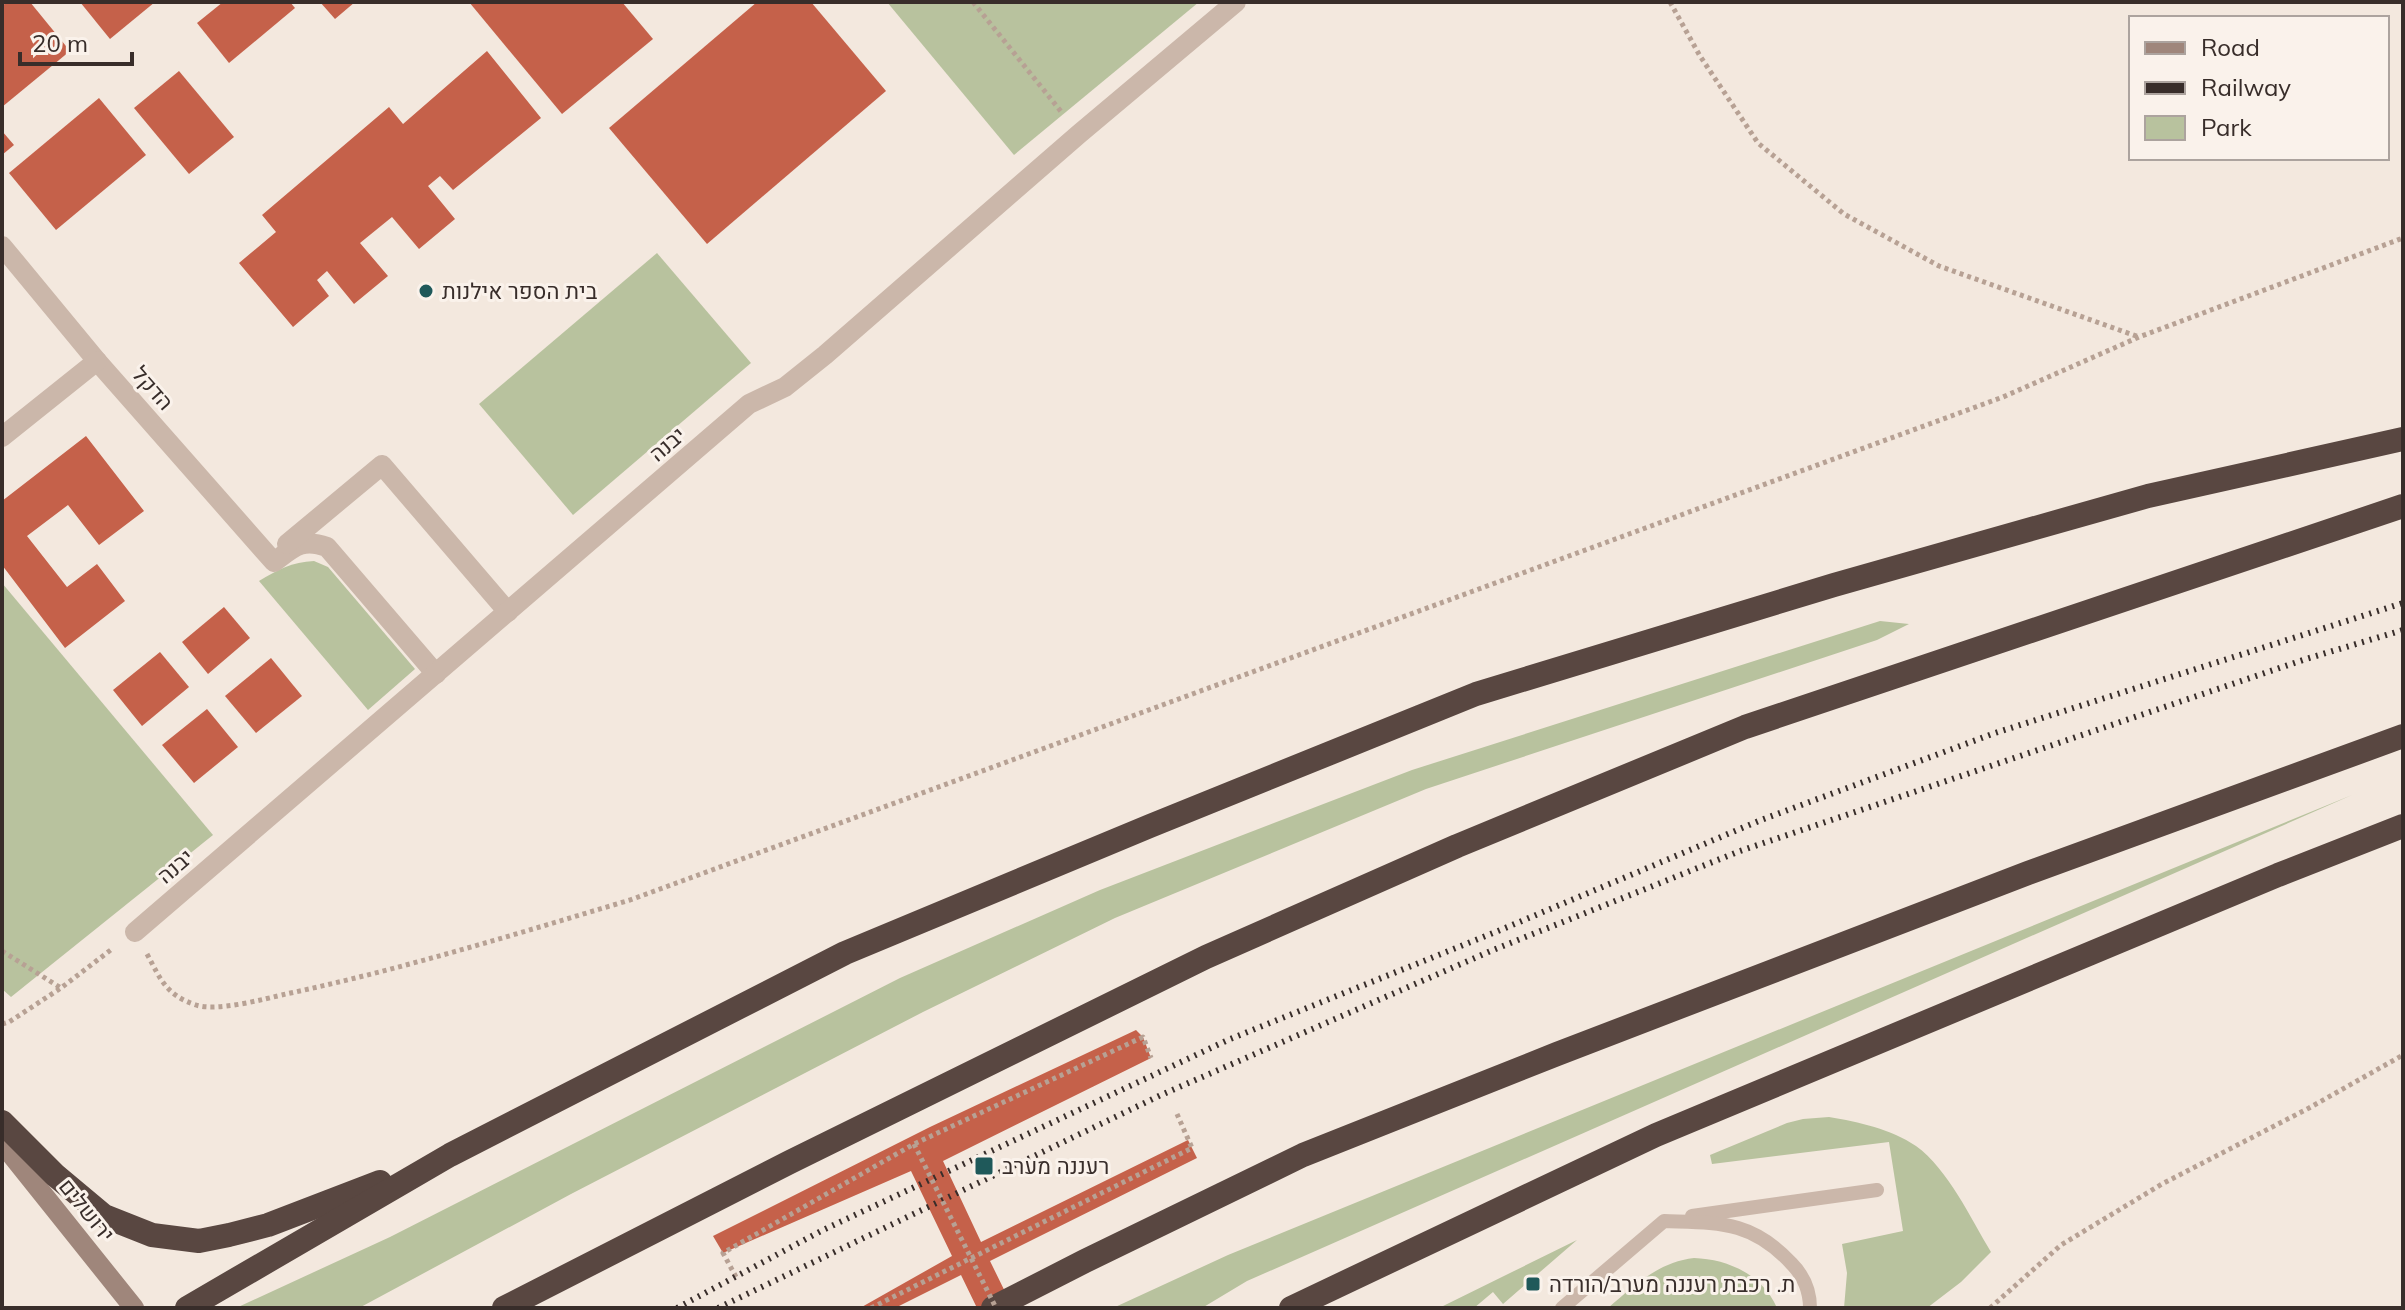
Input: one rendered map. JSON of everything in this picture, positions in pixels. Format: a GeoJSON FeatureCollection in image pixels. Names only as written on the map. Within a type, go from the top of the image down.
{"type":"FeatureCollection","features":[{"type":"Feature","properties":{"kind":"highway"},"geometry":{"type":"LineString","coordinates":[[187,1308],[450,1155],[845,953],[1476,694],[1834,585],[2148,496],[2403,439]]}},
{"type":"Feature","properties":{"kind":"highway"},"geometry":{"type":"LineString","coordinates":[[504,1308],[790,1162],[1206,957],[1457,846],[1745,727],[2403,506]]}},
{"type":"Feature","properties":{"kind":"highway"},"geometry":{"type":"LineString","coordinates":[[994,1308],[1318,1149],[2013,878],[2403,736]]}},
{"type":"Feature","properties":{"kind":"highway"},"geometry":{"type":"LineString","coordinates":[[1291,1308],[1656,1135],[2278,875],[2403,826]]}},
{"type":"Feature","properties":{"kind":"highway"},"geometry":{"type":"LineString","coordinates":[[2,1122],[55,1175],[104,1216],[152,1235],[199,1241],[268,1225],[450,1155]]}},
{"type":"Feature","properties":{"kind":"main road","name":"ירושלים"},"geometry":{"type":"LineString","coordinates":[[2,1143],[134,1308]]}},
{"type":"Feature","properties":{"kind":"street","name":"יבנה"},"geometry":{"type":"LineString","coordinates":[[135,932],[749,404],[785,387],[825,355],[1236,2]]}},
{"type":"Feature","properties":{"kind":"street","name":"הדקל"},"geometry":{"type":"LineString","coordinates":[[2,246],[97,361],[272,560]]}},
{"type":"Feature","properties":{"kind":"street"},"geometry":{"type":"LineString","coordinates":[[2,437],[97,361]]}},
{"type":"Feature","properties":{"kind":"street"},"geometry":{"type":"LineString","coordinates":[[272,560],[382,465],[508,612]]}},
{"type":"Feature","properties":{"kind":"street"},"geometry":{"type":"LineString","coordinates":[[272,560],[302,544],[311,542],[327,547],[436,674]]}},
{"type":"Feature","properties":{"kind":"lane"},"geometry":{"type":"LineString","coordinates":[[1562,1308],[1664,1221],[1877,1190]]}},
{"type":"Feature","properties":{"kind":"lane"},"geometry":{"type":"LineString","coordinates":[[1664,1221],[1716,1223],[1752,1232],[1778,1249],[1800,1272],[1810,1299],[1810,1308]]}},
{"type":"Feature","properties":{"kind":"path"},"geometry":{"type":"LineString","coordinates":[[973,2],[1079,134]]}},
{"type":"Feature","properties":{"kind":"path"},"geometry":{"type":"LineString","coordinates":[[1670,2],[1700,56],[1758,143],[1844,214],[1939,266],[2139,337]]}},
{"type":"Feature","properties":{"kind":"path"},"geometry":{"type":"LineString","coordinates":[[2,1024],[61,988],[135,932],[167,990],[198,1006],[235,1005],[485,944],[657,890],[2003,397],[2139,337],[2403,238]]}},
{"type":"Feature","properties":{"kind":"path"},"geometry":{"type":"LineString","coordinates":[[2,951],[61,988]]}},
{"type":"Feature","properties":{"kind":"path"},"geometry":{"type":"LineString","coordinates":[[736,1277],[723,1253],[914,1144],[1143,1037],[1151,1058]]}},
{"type":"Feature","properties":{"kind":"path"},"geometry":{"type":"LineString","coordinates":[[1990,1308],[2061,1245],[2162,1184],[2403,1055]]}},
{"type":"Feature","properties":{"kind":"path"},"geometry":{"type":"LineString","coordinates":[[871,1308],[1192,1148],[1177,1114]]}},
{"type":"Feature","properties":{"kind":"path"},"geometry":{"type":"LineString","coordinates":[[914,1144],[994,1308]]}},
{"type":"Feature","properties":{"kind":"green space"},"geometry":{"type":"Polygon","coordinates":[[[887,2],[1199,2],[1014,155],[887,2]]]}},
{"type":"Feature","properties":{"kind":"green space"},"geometry":{"type":"Polygon","coordinates":[[[657,253],[751,363],[573,515],[479,404],[657,253]]]}},
{"type":"Feature","properties":{"kind":"green space"},"geometry":{"type":"Polygon","coordinates":[[[314,561],[328,567],[415,669],[368,710],[259,581],[285,567],[314,561]]]}},
{"type":"Feature","properties":{"kind":"green space"},"geometry":{"type":"Polygon","coordinates":[[[2,583],[213,835],[11,997],[2,989],[2,583]]]}},
{"type":"Feature","properties":{"kind":"green space"},"geometry":{"type":"Polygon","coordinates":[[[1880,621],[1909,624],[1877,640],[1426,789],[1115,918],[923,1012],[571,1194],[359,1308],[236,1308],[390,1237],[900,978],[1100,890],[1412,770],[1880,621]]]}},
{"type":"Feature","properties":{"kind":"green space"},"geometry":{"type":"Polygon","coordinates":[[[2352,795],[1247,1281],[1202,1308],[1113,1308],[1228,1255],[2352,795]]]}},
{"type":"Feature","properties":{"kind":"green space"},"geometry":{"type":"Polygon","coordinates":[[[1829,1117],[1885,1131],[1906,1140],[1928,1156],[1949,1181],[1991,1252],[1961,1282],[1927,1308],[1844,1308],[1847,1273],[1842,1244],[1903,1231],[1889,1142],[1712,1164],[1710,1155],[1787,1123],[1829,1117]]]}},
{"type":"Feature","properties":{"kind":"green space"},"geometry":{"type":"Polygon","coordinates":[[[1577,1240],[1503,1304],[1493,1292],[1474,1308],[1439,1308],[1577,1240]]]}},
{"type":"Feature","properties":{"kind":"green space"},"geometry":{"type":"Polygon","coordinates":[[[1694,1258],[1719,1262],[1743,1271],[1763,1286],[1777,1308],[1608,1308],[1658,1270],[1694,1258]]]}},
{"type":"Feature","properties":{"kind":"building"},"geometry":{"type":"Polygon","coordinates":[[[7,2],[30,2],[70,51],[2,107],[2,6],[7,2]]]}},
{"type":"Feature","properties":{"kind":"building"},"geometry":{"type":"Polygon","coordinates":[[[80,2],[155,2],[110,39],[80,2]]]}},
{"type":"Feature","properties":{"kind":"building"},"geometry":{"type":"Polygon","coordinates":[[[223,2],[290,2],[295,8],[229,63],[197,23],[223,2]]]}},
{"type":"Feature","properties":{"kind":"building"},"geometry":{"type":"Polygon","coordinates":[[[320,2],[355,2],[335,19],[320,2]]]}},
{"type":"Feature","properties":{"kind":"building"},"geometry":{"type":"Polygon","coordinates":[[[469,2],[622,2],[653,39],[562,114],[469,2]]]}},
{"type":"Feature","properties":{"kind":"building"},"geometry":{"type":"Polygon","coordinates":[[[757,2],[811,2],[886,91],[707,244],[609,128],[757,2]]]}},
{"type":"Feature","properties":{"kind":"building"},"geometry":{"type":"Polygon","coordinates":[[[487,51],[541,118],[453,190],[440,176],[428,186],[455,219],[419,249],[392,217],[360,243],[388,276],[354,304],[327,271],[317,280],[329,296],[293,327],[239,263],[276,232],[262,215],[389,107],[403,124],[487,51]]]}},
{"type":"Feature","properties":{"kind":"building"},"geometry":{"type":"Polygon","coordinates":[[[179,71],[234,137],[189,174],[134,108],[179,71]]]}},
{"type":"Feature","properties":{"kind":"building"},"geometry":{"type":"Polygon","coordinates":[[[99,98],[146,155],[56,230],[9,173],[99,98]]]}},
{"type":"Feature","properties":{"kind":"building"},"geometry":{"type":"Polygon","coordinates":[[[2,131],[14,145],[2,155],[2,131]]]}},
{"type":"Feature","properties":{"kind":"building"},"geometry":{"type":"Polygon","coordinates":[[[86,436],[144,511],[99,545],[68,505],[27,536],[67,587],[97,564],[125,601],[65,648],[2,565],[2,501],[86,436]]]}},
{"type":"Feature","properties":{"kind":"building"},"geometry":{"type":"Polygon","coordinates":[[[224,607],[250,638],[208,674],[182,642],[224,607]]]}},
{"type":"Feature","properties":{"kind":"building"},"geometry":{"type":"Polygon","coordinates":[[[160,652],[189,687],[142,726],[113,690],[160,652]]]}},
{"type":"Feature","properties":{"kind":"building"},"geometry":{"type":"Polygon","coordinates":[[[271,658],[302,696],[256,733],[225,696],[271,658]]]}},
{"type":"Feature","properties":{"kind":"building"},"geometry":{"type":"Polygon","coordinates":[[[207,709],[238,747],[194,783],[162,745],[207,709]]]}},
{"type":"Feature","properties":{"kind":"building"},"geometry":{"type":"Polygon","coordinates":[[[1136,1030],[1143,1037],[1151,1058],[943,1161],[981,1242],[1188,1140],[1197,1158],[990,1261],[1013,1308],[977,1308],[961,1275],[895,1308],[860,1308],[952,1256],[911,1171],[723,1253],[713,1236],[930,1127],[1136,1030]]]}},
{"type":"Feature","properties":{"kind":"railway"},"geometry":{"type":"LineString","coordinates":[[677,1308],[823,1230],[1230,1039],[1761,820],[1995,733],[2403,603]]}},
{"type":"Feature","properties":{"kind":"railway"},"geometry":{"type":"LineString","coordinates":[[718,1308],[1161,1095],[1493,950],[1740,851],[2306,659],[2403,630]]}},
{"type":"Feature","properties":{"kind":"place","name":"בית הספר אילנות"},"geometry":{"type":"Point","coordinates":[426,291]}},
{"type":"Feature","properties":{"kind":"place","name":"רעננה מערב"},"geometry":{"type":"Point","coordinates":[984,1166]}},
{"type":"Feature","properties":{"kind":"place","name":"ת. רכבת רעננה מערב/הורדה"},"geometry":{"type":"Point","coordinates":[1533,1284]}}]}
